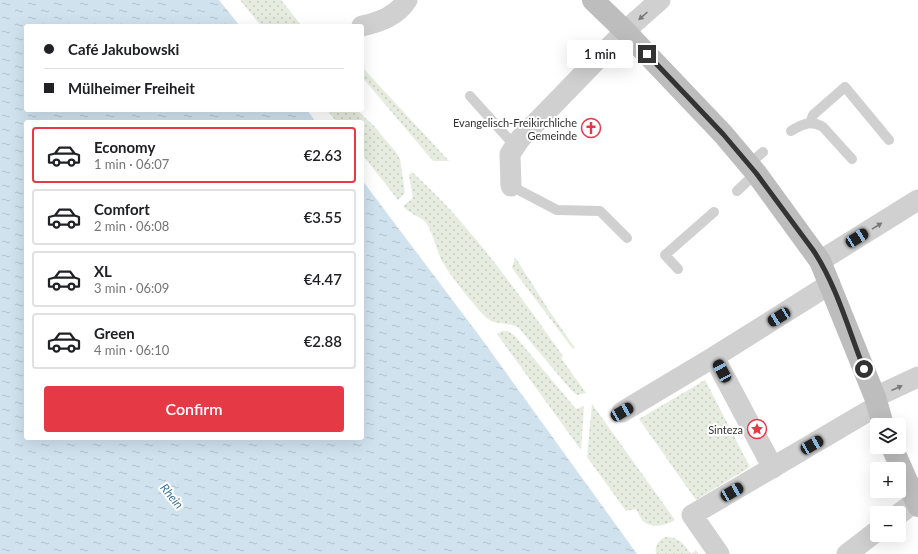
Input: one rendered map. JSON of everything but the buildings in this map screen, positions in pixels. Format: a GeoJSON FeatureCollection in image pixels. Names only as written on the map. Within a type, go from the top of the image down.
{"type":"FeatureCollection","features":[{"type":"Feature","properties":{"kind":"street"},"geometry":{"type":"LineString","coordinates":[[364,26],[380,22],[402,8],[407,0]]}},
{"type":"Feature","properties":{"kind":"street"},"geometry":{"type":"LineString","coordinates":[[593,0],[625,31],[723,134],[756,163],[820,261],[878,410]]}},
{"type":"Feature","properties":{"kind":"street"},"geometry":{"type":"LineString","coordinates":[[511,186],[510,154],[520,139],[625,31],[660,0]]}},
{"type":"Feature","properties":{"kind":"street"},"geometry":{"type":"LineString","coordinates":[[820,261],[918,200]]}},
{"type":"Feature","properties":{"kind":"street"},"geometry":{"type":"LineString","coordinates":[[622,412],[714,357],[830,284]]}},
{"type":"Feature","properties":{"kind":"street"},"geometry":{"type":"LineString","coordinates":[[714,357],[773,468]]}},
{"type":"Feature","properties":{"kind":"street"},"geometry":{"type":"LineString","coordinates":[[719,554],[692,516],[773,468],[878,410],[918,376]]}},
{"type":"Feature","properties":{"kind":"street"},"geometry":{"type":"LineString","coordinates":[[894,454],[911,507]]}},
{"type":"Feature","properties":{"kind":"street"},"geometry":{"type":"LineString","coordinates":[[847,554],[870,536]]}},
{"type":"Feature","properties":{"kind":"lane"},"geometry":{"type":"LineString","coordinates":[[810,123],[813,114],[845,87],[889,140]]}},
{"type":"Feature","properties":{"kind":"lane"},"geometry":{"type":"LineString","coordinates":[[470,96],[515,146]]}},
{"type":"Feature","properties":{"kind":"lane"},"geometry":{"type":"LineString","coordinates":[[791,131],[802,124],[810,123],[823,127],[852,160]]}},
{"type":"Feature","properties":{"kind":"lane"},"geometry":{"type":"LineString","coordinates":[[737,191],[756,163]]}},
{"type":"Feature","properties":{"kind":"lane"},"geometry":{"type":"LineString","coordinates":[[511,186],[557,210],[600,211],[627,238]]}},
{"type":"Feature","properties":{"kind":"lane"},"geometry":{"type":"LineString","coordinates":[[678,269],[665,255],[714,212]]}},
{"type":"Feature","properties":{"kind":"shaded area"},"geometry":{"type":"Polygon","coordinates":[[[240,0],[281,0],[300,24],[259,24],[240,0]]]}},
{"type":"Feature","properties":{"kind":"shaded area"},"geometry":{"type":"Polygon","coordinates":[[[364,69],[449,161],[433,161],[364,79],[364,69]]]}},
{"type":"Feature","properties":{"kind":"shaded area"},"geometry":{"type":"Polygon","coordinates":[[[329,112],[359,112],[374,126],[395,151],[400,159],[405,193],[398,200],[364,157],[364,120],[335,120],[329,112]]]}},
{"type":"Feature","properties":{"kind":"shaded area"},"geometry":{"type":"Polygon","coordinates":[[[412,172],[434,192],[474,237],[563,356],[561,358],[586,393],[577,395],[571,390],[518,327],[491,321],[480,311],[464,292],[441,259],[427,224],[403,206],[413,198],[409,175],[412,172]]]}},
{"type":"Feature","properties":{"kind":"shaded area"},"geometry":{"type":"Polygon","coordinates":[[[515,257],[575,348],[573,349],[512,268],[515,257]]]}},
{"type":"Feature","properties":{"kind":"shaded area"},"geometry":{"type":"Polygon","coordinates":[[[502,331],[508,331],[515,336],[576,409],[584,406],[581,450],[497,334],[502,331]]]}},
{"type":"Feature","properties":{"kind":"shaded area"},"geometry":{"type":"Polygon","coordinates":[[[705,380],[750,467],[696,500],[639,419],[705,380]]]}},
{"type":"Feature","properties":{"kind":"shaded area"},"geometry":{"type":"Polygon","coordinates":[[[592,404],[675,520],[667,524],[654,526],[645,523],[636,509],[626,511],[587,457],[592,404]]]}},
{"type":"Feature","properties":{"kind":"shaded area"},"geometry":{"type":"Polygon","coordinates":[[[665,537],[677,539],[691,554],[656,554],[657,544],[665,537]]]}},
{"type":"Feature","properties":{"kind":"shaded area"},"geometry":{"type":"Polygon","coordinates":[[[696,550],[698,554],[691,554],[696,550]]]}},
{"type":"Feature","properties":{"kind":"water","name":"Rhein"},"geometry":{"type":"Polygon","coordinates":[[[0,0],[219,0],[238,24],[24,24],[24,112],[308,112],[314,120],[24,120],[24,440],[364,440],[364,183],[481,338],[637,554],[0,554],[0,0]]]}},
{"type":"Feature","properties":{"kind":"place","name":"Evangelisch-Freikirchliche Gemeinde"},"geometry":{"type":"Point","coordinates":[591,128]}},
{"type":"Feature","properties":{"kind":"place","name":"Sinteza"},"geometry":{"type":"Point","coordinates":[757,429]}},
{"type":"Feature","properties":{"kind":"route"},"geometry":{"type":"LineString","coordinates":[[647,54],[723,134],[756,173],[813,250],[820,261],[830,284],[864,369]]}}]}
